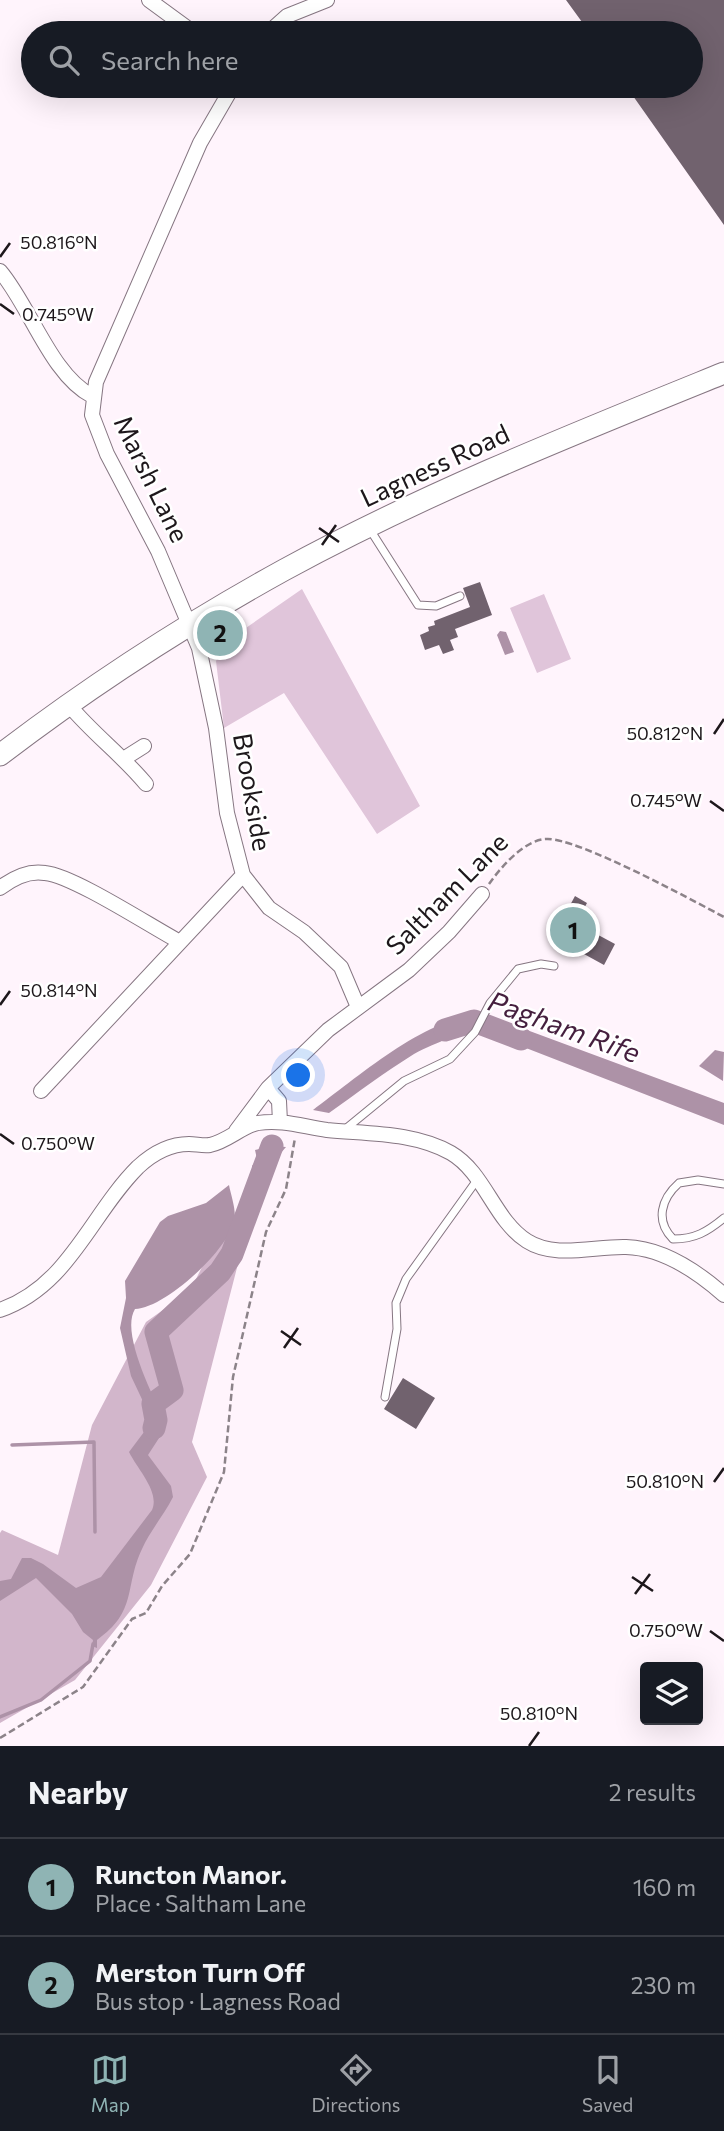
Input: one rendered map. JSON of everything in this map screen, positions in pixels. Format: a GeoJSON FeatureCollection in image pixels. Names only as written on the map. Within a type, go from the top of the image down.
{"type":"FeatureCollection","features":[{"type":"Feature","properties":{"kind":"main road","name":"Lagness Road"},"geometry":{"type":"LineString","coordinates":[[0,755],[69,705],[192,625],[284,570],[368,527],[555,442],[724,373]]}},
{"type":"Feature","properties":{"kind":"street"},"geometry":{"type":"LineString","coordinates":[[149,0],[178,21]]}},
{"type":"Feature","properties":{"kind":"street"},"geometry":{"type":"LineString","coordinates":[[287,16],[292,0]]}},
{"type":"Feature","properties":{"kind":"street"},"geometry":{"type":"LineString","coordinates":[[281,21],[287,16],[327,0]]}},
{"type":"Feature","properties":{"kind":"street","name":"Marsh Lane"},"geometry":{"type":"LineString","coordinates":[[192,625],[158,551],[107,454],[93,415],[92,396],[200,143],[226,98]]}},
{"type":"Feature","properties":{"kind":"street"},"geometry":{"type":"LineString","coordinates":[[0,271],[57,360],[79,389],[92,396]]}},
{"type":"Feature","properties":{"kind":"street","name":"Brookside"},"geometry":{"type":"LineString","coordinates":[[192,625],[208,680],[227,813],[243,875],[269,908],[304,932],[341,967],[358,1007]]}},
{"type":"Feature","properties":{"kind":"street"},"geometry":{"type":"LineString","coordinates":[[69,705],[93,733],[125,758],[146,784]]}},
{"type":"Feature","properties":{"kind":"street"},"geometry":{"type":"LineString","coordinates":[[125,758],[144,746]]}},
{"type":"Feature","properties":{"kind":"street"},"geometry":{"type":"LineString","coordinates":[[0,888],[27,873],[46,873],[68,881],[180,942]]}},
{"type":"Feature","properties":{"kind":"street"},"geometry":{"type":"LineString","coordinates":[[41,1091],[243,875]]}},
{"type":"Feature","properties":{"kind":"street","name":"Saltham Lane"},"geometry":{"type":"LineString","coordinates":[[233,1135],[268,1088],[328,1030],[409,970],[449,932],[482,894]]}},
{"type":"Feature","properties":{"kind":"street"},"geometry":{"type":"LineString","coordinates":[[268,1088],[279,1101],[280,1122]]}},
{"type":"Feature","properties":{"kind":"street"},"geometry":{"type":"LineString","coordinates":[[0,1310],[30,1297],[52,1278],[70,1258],[127,1179],[150,1156],[165,1148],[189,1143],[210,1145],[256,1123],[280,1122],[410,1138],[439,1147],[455,1156],[477,1180],[509,1225],[527,1241],[548,1250],[629,1247],[663,1257],[705,1279],[724,1295]]}},
{"type":"Feature","properties":{"kind":"lane"},"geometry":{"type":"LineString","coordinates":[[368,527],[418,605],[436,606],[460,596]]}},
{"type":"Feature","properties":{"kind":"lane"},"geometry":{"type":"LineString","coordinates":[[343,1131],[404,1081],[450,1059],[475,1032],[490,1003],[518,970],[541,964],[554,966]]}},
{"type":"Feature","properties":{"kind":"lane"},"geometry":{"type":"LineString","coordinates":[[385,1397],[397,1329],[396,1303],[406,1279],[477,1180]]}},
{"type":"Feature","properties":{"kind":"lane"},"geometry":{"type":"LineString","coordinates":[[724,1184],[698,1180],[679,1183],[664,1200],[661,1218],[663,1230],[673,1239],[702,1235],[724,1218]]}},
{"type":"Feature","properties":{"kind":"lane"},"geometry":{"type":"LineString","coordinates":[[663,1257],[673,1239]]}},
{"type":"Feature","properties":{"kind":"path","name":"Saltham Lane"},"geometry":{"type":"LineString","coordinates":[[482,894],[513,858],[537,840],[549,838],[643,876],[724,917]]}},
{"type":"Feature","properties":{"kind":"path"},"geometry":{"type":"LineString","coordinates":[[0,1738],[83,1687],[132,1619],[146,1613],[162,1586],[190,1554],[224,1472],[233,1377],[266,1232],[286,1189],[291,1148],[300,1125]]}},
{"type":"Feature","properties":{"kind":"shaded area"},"geometry":{"type":"Polygon","coordinates":[[[302,589],[420,806],[377,834],[284,693],[224,728],[216,661],[227,641],[302,589]]]}},
{"type":"Feature","properties":{"kind":"shaded area"},"geometry":{"type":"Polygon","coordinates":[[[544,594],[571,659],[537,673],[510,608],[544,594]]]}},
{"type":"Feature","properties":{"kind":"shaded area"},"geometry":{"type":"Polygon","coordinates":[[[500,631],[506,632],[514,652],[505,655],[497,635],[500,631]]]}},
{"type":"Feature","properties":{"kind":"shaded area"},"geometry":{"type":"Polygon","coordinates":[[[478,1016],[464,1029],[414,1054],[329,1113],[313,1110],[414,1038],[436,1026],[478,1016]]]}},
{"type":"Feature","properties":{"kind":"shaded area"},"geometry":{"type":"Polygon","coordinates":[[[500,1020],[724,1103],[724,1125],[490,1034],[500,1020]]]}},
{"type":"Feature","properties":{"kind":"shaded area"},"geometry":{"type":"Polygon","coordinates":[[[715,1050],[724,1052],[723,1081],[699,1066],[715,1050]]]}},
{"type":"Feature","properties":{"kind":"shaded area"},"geometry":{"type":"Polygon","coordinates":[[[272,1146],[286,1147],[267,1169],[265,1177],[252,1173],[252,1166],[257,1159],[255,1150],[272,1146]]]}},
{"type":"Feature","properties":{"kind":"shaded area"},"geometry":{"type":"Polygon","coordinates":[[[229,1185],[235,1218],[229,1234],[219,1248],[177,1289],[148,1306],[135,1309],[132,1333],[135,1349],[165,1423],[148,1455],[171,1486],[173,1497],[142,1549],[125,1608],[119,1619],[97,1640],[97,1648],[92,1646],[93,1640],[83,1632],[72,1614],[36,1578],[0,1601],[0,1581],[11,1579],[22,1558],[31,1558],[43,1564],[76,1588],[101,1577],[152,1510],[154,1503],[151,1488],[129,1452],[150,1424],[148,1412],[131,1376],[120,1328],[126,1298],[125,1281],[160,1222],[168,1216],[206,1203],[229,1185]]]}},
{"type":"Feature","properties":{"kind":"shaded area"},"geometry":{"type":"Polygon","coordinates":[[[223,1225],[247,1229],[192,1442],[207,1477],[151,1585],[75,1680],[0,1723],[0,1533],[2,1530],[58,1555],[92,1425],[146,1322],[190,1291],[223,1225]]]}},
{"type":"Feature","properties":{"kind":"building"},"geometry":{"type":"Polygon","coordinates":[[[566,0],[724,0],[724,225],[634,98],[703,98],[703,21],[581,21],[566,0]]]}},
{"type":"Feature","properties":{"kind":"building"},"geometry":{"type":"Polygon","coordinates":[[[480,582],[492,615],[455,629],[458,637],[450,640],[454,650],[443,654],[439,645],[425,650],[420,635],[429,631],[428,627],[435,625],[434,621],[470,607],[463,588],[480,582]]]}},
{"type":"Feature","properties":{"kind":"building"},"geometry":{"type":"Polygon","coordinates":[[[575,896],[587,903],[576,923],[615,944],[604,965],[553,937],[575,896]]]}},
{"type":"Feature","properties":{"kind":"building"},"geometry":{"type":"Polygon","coordinates":[[[403,1378],[435,1398],[416,1429],[384,1409],[403,1378]]]}},
{"type":"Feature","properties":{"kind":"waterway","name":"Pagham Rife"},"geometry":{"type":"LineString","coordinates":[[445,1030],[474,1021],[521,1039]]}},
{"type":"Feature","properties":{"kind":"waterway","name":"Pagham Rife"},"geometry":{"type":"LineString","coordinates":[[154,1428],[156,1420],[153,1404],[172,1390],[156,1332],[220,1272],[232,1254],[272,1146]]}},
{"type":"Feature","properties":{"kind":"waterway"},"geometry":{"type":"LineString","coordinates":[[12,1445],[94,1442],[95,1532]]}},
{"type":"Feature","properties":{"kind":"waterway"},"geometry":{"type":"LineString","coordinates":[[0,1717],[41,1700],[90,1661],[93,1644]]}},
{"type":"Feature","properties":{"kind":"place","name":"Merston Turn Off"},"geometry":{"type":"Point","coordinates":[220,633]}},
{"type":"Feature","properties":{"kind":"place","name":"Runcton Manor."},"geometry":{"type":"Point","coordinates":[573,930]}}]}
